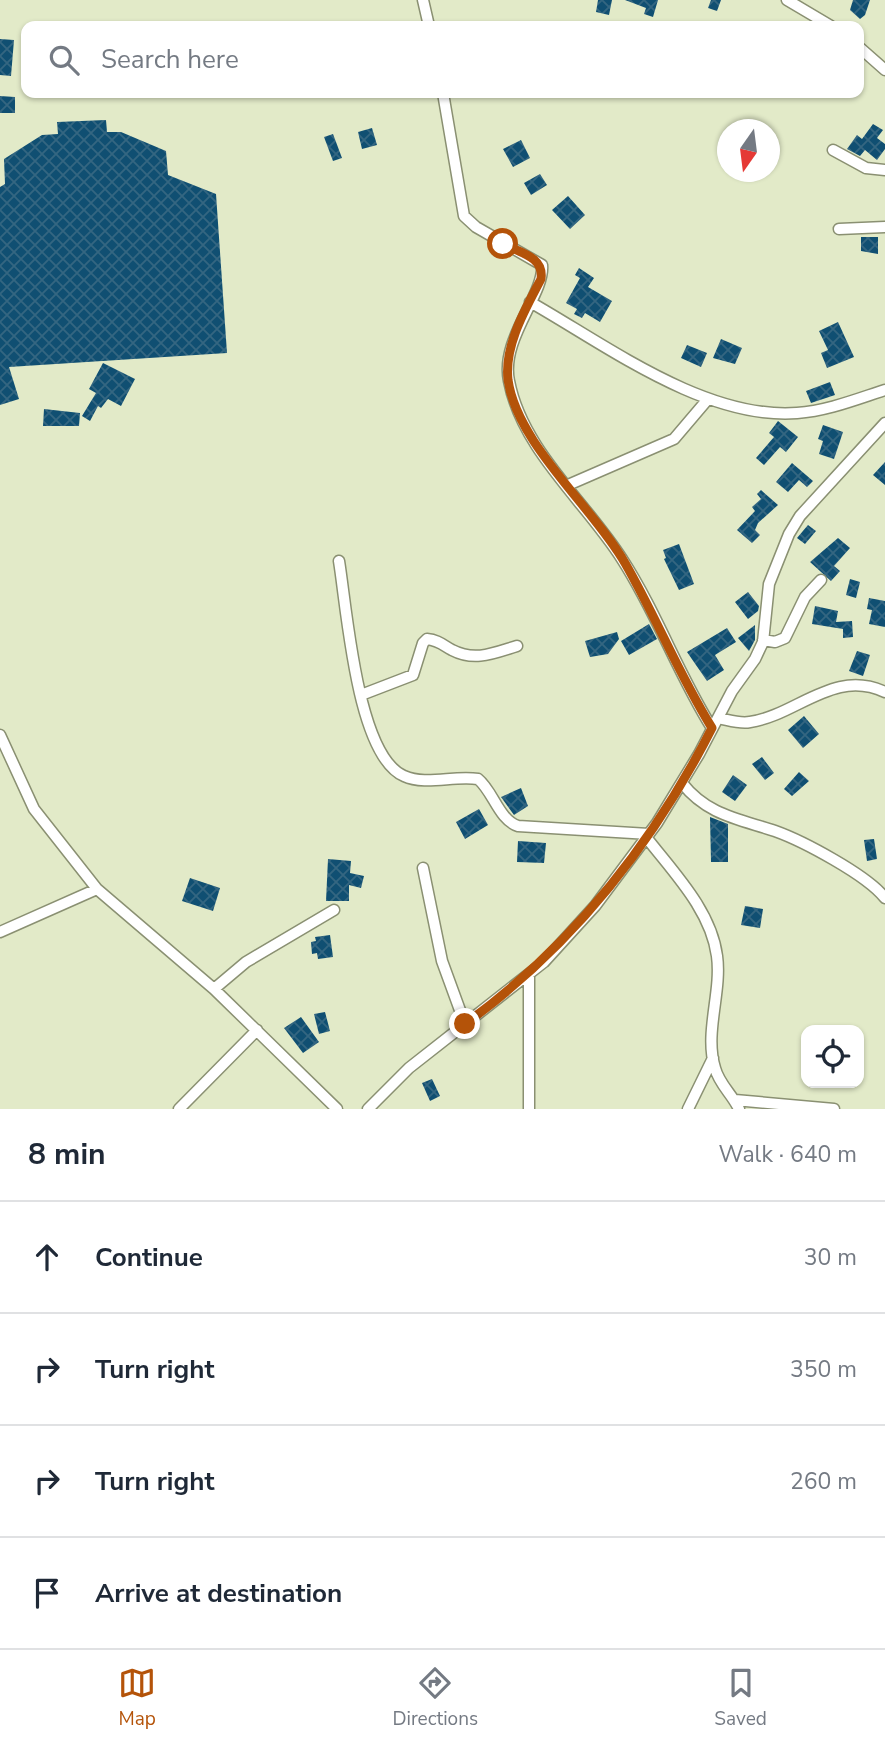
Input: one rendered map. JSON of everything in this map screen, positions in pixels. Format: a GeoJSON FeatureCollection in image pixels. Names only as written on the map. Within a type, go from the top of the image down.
{"type":"FeatureCollection","features":[{"type":"Feature","properties":{"kind":"street"},"geometry":{"type":"LineString","coordinates":[[423,0],[428,21]]}},
{"type":"Feature","properties":{"kind":"street"},"geometry":{"type":"LineString","coordinates":[[787,0],[823,21]]}},
{"type":"Feature","properties":{"kind":"street"},"geometry":{"type":"LineString","coordinates":[[864,52],[885,71]]}},
{"type":"Feature","properties":{"kind":"street"},"geometry":{"type":"LineString","coordinates":[[444,98],[464,216],[476,227],[542,265],[541,279],[513,339],[508,379],[521,416],[547,460],[624,562],[691,695],[712,728]]}},
{"type":"Feature","properties":{"kind":"street"},"geometry":{"type":"LineString","coordinates":[[833,150],[866,168],[885,170]]}},
{"type":"Feature","properties":{"kind":"street"},"geometry":{"type":"LineString","coordinates":[[839,229],[885,227]]}},
{"type":"Feature","properties":{"kind":"street"},"geometry":{"type":"LineString","coordinates":[[530,302],[670,382],[708,399],[796,413],[826,408],[885,390]]}},
{"type":"Feature","properties":{"kind":"street"},"geometry":{"type":"LineString","coordinates":[[568,485],[674,439],[708,399]]}},
{"type":"Feature","properties":{"kind":"street"},"geometry":{"type":"LineString","coordinates":[[368,1109],[409,1068],[528,975],[595,906],[648,835],[682,783],[732,691],[755,659],[763,640],[769,584],[789,534],[800,516],[884,426]]}},
{"type":"Feature","properties":{"kind":"street"},"geometry":{"type":"LineString","coordinates":[[339,561],[364,717],[380,756],[402,776],[421,781],[478,779],[486,786],[507,820],[518,826],[648,835]]}},
{"type":"Feature","properties":{"kind":"street"},"geometry":{"type":"LineString","coordinates":[[763,640],[775,642],[785,638],[804,597],[821,580]]}},
{"type":"Feature","properties":{"kind":"street"},"geometry":{"type":"LineString","coordinates":[[361,695],[413,675],[423,643],[427,639],[466,656],[480,657],[517,646]]}},
{"type":"Feature","properties":{"kind":"street"},"geometry":{"type":"LineString","coordinates":[[718,718],[738,723],[762,719],[836,687],[872,686],[885,692]]}},
{"type":"Feature","properties":{"kind":"street"},"geometry":{"type":"LineString","coordinates":[[0,735],[34,809],[97,888],[214,989],[337,1109]]}},
{"type":"Feature","properties":{"kind":"street"},"geometry":{"type":"LineString","coordinates":[[682,783],[694,799],[717,813],[776,832],[811,848],[870,884],[885,898]]}},
{"type":"Feature","properties":{"kind":"street"},"geometry":{"type":"LineString","coordinates":[[648,835],[688,892],[711,933],[717,955],[718,986],[713,1058],[720,1081],[737,1104],[834,1109]]}},
{"type":"Feature","properties":{"kind":"street"},"geometry":{"type":"LineString","coordinates":[[423,868],[442,961],[465,1024]]}},
{"type":"Feature","properties":{"kind":"street"},"geometry":{"type":"LineString","coordinates":[[0,932],[97,888]]}},
{"type":"Feature","properties":{"kind":"street"},"geometry":{"type":"LineString","coordinates":[[214,989],[256,955],[334,910]]}},
{"type":"Feature","properties":{"kind":"street"},"geometry":{"type":"LineString","coordinates":[[528,975],[530,1109]]}},
{"type":"Feature","properties":{"kind":"street"},"geometry":{"type":"LineString","coordinates":[[179,1109],[257,1030]]}},
{"type":"Feature","properties":{"kind":"street"},"geometry":{"type":"LineString","coordinates":[[688,1109],[713,1058]]}},
{"type":"Feature","properties":{"kind":"building"},"geometry":{"type":"Polygon","coordinates":[[[598,0],[612,0],[609,15],[596,12],[598,0]]]}},
{"type":"Feature","properties":{"kind":"building"},"geometry":{"type":"Polygon","coordinates":[[[625,0],[658,0],[653,17],[644,14],[646,8],[625,0]]]}},
{"type":"Feature","properties":{"kind":"building"},"geometry":{"type":"Polygon","coordinates":[[[711,0],[721,0],[717,11],[708,8],[711,0]]]}},
{"type":"Feature","properties":{"kind":"building"},"geometry":{"type":"Polygon","coordinates":[[[853,0],[870,0],[865,15],[860,19],[850,10],[853,0]]]}},
{"type":"Feature","properties":{"kind":"building"},"geometry":{"type":"Polygon","coordinates":[[[0,39],[14,40],[11,76],[0,75],[0,39]]]}},
{"type":"Feature","properties":{"kind":"building"},"geometry":{"type":"Polygon","coordinates":[[[0,96],[15,97],[15,113],[0,113],[0,96]]]}},
{"type":"Feature","properties":{"kind":"building"},"geometry":{"type":"Polygon","coordinates":[[[106,120],[107,132],[121,132],[166,151],[168,175],[216,194],[227,353],[9,367],[19,399],[0,405],[0,187],[5,184],[4,159],[42,135],[58,134],[57,122],[106,120]]]}},
{"type":"Feature","properties":{"kind":"building"},"geometry":{"type":"Polygon","coordinates":[[[873,124],[883,130],[877,138],[885,144],[885,149],[877,160],[865,150],[860,156],[847,149],[857,135],[862,139],[873,124]]]}},
{"type":"Feature","properties":{"kind":"building"},"geometry":{"type":"Polygon","coordinates":[[[372,128],[377,145],[362,149],[358,132],[372,128]]]}},
{"type":"Feature","properties":{"kind":"building"},"geometry":{"type":"Polygon","coordinates":[[[333,134],[342,158],[333,161],[324,137],[333,134]]]}},
{"type":"Feature","properties":{"kind":"building"},"geometry":{"type":"Polygon","coordinates":[[[521,140],[530,158],[513,167],[503,149],[521,140]]]}},
{"type":"Feature","properties":{"kind":"building"},"geometry":{"type":"Polygon","coordinates":[[[540,174],[547,185],[531,195],[524,183],[540,174]]]}},
{"type":"Feature","properties":{"kind":"building"},"geometry":{"type":"Polygon","coordinates":[[[568,196],[585,215],[570,229],[552,210],[568,196]]]}},
{"type":"Feature","properties":{"kind":"building"},"geometry":{"type":"Polygon","coordinates":[[[861,237],[878,237],[878,254],[861,251],[861,237]]]}},
{"type":"Feature","properties":{"kind":"building"},"geometry":{"type":"Polygon","coordinates":[[[579,268],[594,278],[588,287],[612,301],[600,322],[585,313],[582,318],[574,314],[577,309],[566,303],[580,278],[575,275],[579,268]]]}},
{"type":"Feature","properties":{"kind":"building"},"geometry":{"type":"Polygon","coordinates":[[[838,322],[854,357],[827,368],[821,353],[828,350],[819,331],[838,322]]]}},
{"type":"Feature","properties":{"kind":"building"},"geometry":{"type":"Polygon","coordinates":[[[721,339],[742,348],[735,364],[713,358],[721,339]]]}},
{"type":"Feature","properties":{"kind":"building"},"geometry":{"type":"Polygon","coordinates":[[[687,345],[707,353],[701,367],[681,358],[687,345]]]}},
{"type":"Feature","properties":{"kind":"building"},"geometry":{"type":"Polygon","coordinates":[[[103,363],[135,379],[121,406],[108,399],[101,408],[98,406],[90,421],[82,416],[96,393],[89,389],[103,363]]]}},
{"type":"Feature","properties":{"kind":"building"},"geometry":{"type":"Polygon","coordinates":[[[830,382],[835,395],[811,403],[806,391],[830,382]]]}},
{"type":"Feature","properties":{"kind":"building"},"geometry":{"type":"Polygon","coordinates":[[[44,409],[80,413],[79,426],[43,426],[44,409]]]}},
{"type":"Feature","properties":{"kind":"building"},"geometry":{"type":"Polygon","coordinates":[[[778,421],[798,437],[786,452],[780,447],[764,465],[756,458],[774,437],[769,433],[778,421]]]}},
{"type":"Feature","properties":{"kind":"building"},"geometry":{"type":"Polygon","coordinates":[[[823,425],[843,432],[834,459],[819,454],[823,441],[818,439],[823,425]]]}},
{"type":"Feature","properties":{"kind":"building"},"geometry":{"type":"Polygon","coordinates":[[[885,462],[885,485],[873,475],[885,462]]]}},
{"type":"Feature","properties":{"kind":"building"},"geometry":{"type":"Polygon","coordinates":[[[792,463],[813,481],[807,487],[799,480],[788,492],[776,482],[792,463]]]}},
{"type":"Feature","properties":{"kind":"building"},"geometry":{"type":"Polygon","coordinates":[[[761,490],[778,505],[758,523],[755,530],[760,535],[752,543],[737,530],[755,511],[752,507],[761,499],[757,494],[761,490]]]}},
{"type":"Feature","properties":{"kind":"building"},"geometry":{"type":"Polygon","coordinates":[[[808,525],[816,531],[805,544],[797,538],[808,525]]]}},
{"type":"Feature","properties":{"kind":"building"},"geometry":{"type":"Polygon","coordinates":[[[838,538],[850,548],[834,566],[840,571],[831,581],[810,562],[838,538]]]}},
{"type":"Feature","properties":{"kind":"building"},"geometry":{"type":"Polygon","coordinates":[[[679,544],[694,584],[679,590],[664,559],[663,550],[679,544]]]}},
{"type":"Feature","properties":{"kind":"building"},"geometry":{"type":"Polygon","coordinates":[[[850,579],[860,582],[856,598],[846,595],[850,579]]]}},
{"type":"Feature","properties":{"kind":"building"},"geometry":{"type":"Polygon","coordinates":[[[748,592],[759,606],[758,611],[748,619],[735,602],[748,592]]]}},
{"type":"Feature","properties":{"kind":"building"},"geometry":{"type":"Polygon","coordinates":[[[869,598],[885,601],[885,627],[869,624],[872,610],[867,609],[869,598]]]}},
{"type":"Feature","properties":{"kind":"building"},"geometry":{"type":"Polygon","coordinates":[[[815,606],[838,611],[836,622],[852,621],[853,637],[843,638],[843,629],[812,624],[815,606]]]}},
{"type":"Feature","properties":{"kind":"building"},"geometry":{"type":"Polygon","coordinates":[[[649,624],[657,639],[629,655],[621,641],[649,624]]]}},
{"type":"Feature","properties":{"kind":"building"},"geometry":{"type":"Polygon","coordinates":[[[755,625],[755,640],[749,651],[738,638],[755,625]]]}},
{"type":"Feature","properties":{"kind":"building"},"geometry":{"type":"Polygon","coordinates":[[[727,628],[736,642],[715,655],[724,670],[707,681],[687,652],[727,628]]]}},
{"type":"Feature","properties":{"kind":"building"},"geometry":{"type":"Polygon","coordinates":[[[617,632],[619,639],[608,654],[590,657],[585,641],[617,632]]]}},
{"type":"Feature","properties":{"kind":"building"},"geometry":{"type":"Polygon","coordinates":[[[857,651],[870,655],[863,676],[849,671],[857,651]]]}},
{"type":"Feature","properties":{"kind":"building"},"geometry":{"type":"Polygon","coordinates":[[[804,716],[819,734],[803,748],[788,730],[804,716]]]}},
{"type":"Feature","properties":{"kind":"building"},"geometry":{"type":"Polygon","coordinates":[[[762,757],[774,773],[765,780],[752,764],[762,757]]]}},
{"type":"Feature","properties":{"kind":"building"},"geometry":{"type":"Polygon","coordinates":[[[799,772],[809,781],[792,796],[784,789],[799,772]]]}},
{"type":"Feature","properties":{"kind":"building"},"geometry":{"type":"Polygon","coordinates":[[[733,775],[747,785],[735,801],[722,792],[733,775]]]}},
{"type":"Feature","properties":{"kind":"building"},"geometry":{"type":"Polygon","coordinates":[[[521,788],[528,806],[514,815],[501,797],[521,788]]]}},
{"type":"Feature","properties":{"kind":"building"},"geometry":{"type":"Polygon","coordinates":[[[479,809],[488,825],[465,839],[456,822],[479,809]]]}},
{"type":"Feature","properties":{"kind":"building"},"geometry":{"type":"Polygon","coordinates":[[[710,817],[728,824],[728,862],[711,862],[710,817]]]}},
{"type":"Feature","properties":{"kind":"building"},"geometry":{"type":"Polygon","coordinates":[[[874,839],[877,859],[867,861],[864,840],[874,839]]]}},
{"type":"Feature","properties":{"kind":"building"},"geometry":{"type":"Polygon","coordinates":[[[518,841],[546,843],[544,863],[517,862],[518,841]]]}},
{"type":"Feature","properties":{"kind":"building"},"geometry":{"type":"Polygon","coordinates":[[[328,859],[351,861],[350,873],[364,876],[361,888],[349,885],[349,901],[326,901],[328,859]]]}},
{"type":"Feature","properties":{"kind":"building"},"geometry":{"type":"Polygon","coordinates":[[[190,878],[220,888],[213,911],[182,901],[190,878]]]}},
{"type":"Feature","properties":{"kind":"building"},"geometry":{"type":"Polygon","coordinates":[[[745,906],[763,909],[760,928],[741,925],[745,906]]]}},
{"type":"Feature","properties":{"kind":"building"},"geometry":{"type":"Polygon","coordinates":[[[330,935],[333,957],[318,959],[317,953],[312,954],[311,942],[316,941],[315,937],[330,935]]]}},
{"type":"Feature","properties":{"kind":"building"},"geometry":{"type":"Polygon","coordinates":[[[325,1012],[330,1031],[319,1034],[314,1014],[325,1012]]]}},
{"type":"Feature","properties":{"kind":"building"},"geometry":{"type":"Polygon","coordinates":[[[301,1017],[319,1042],[303,1053],[284,1028],[301,1017]]]}},
{"type":"Feature","properties":{"kind":"building"},"geometry":{"type":"Polygon","coordinates":[[[432,1079],[440,1096],[430,1101],[422,1083],[432,1079]]]}},
{"type":"Feature","properties":{"kind":"route"},"geometry":{"type":"LineString","coordinates":[[465,1024],[544,962],[595,906],[657,823],[712,728],[691,695],[624,562],[592,514],[547,460],[521,416],[508,379],[513,339],[541,279],[542,265],[503,244]]}}]}
